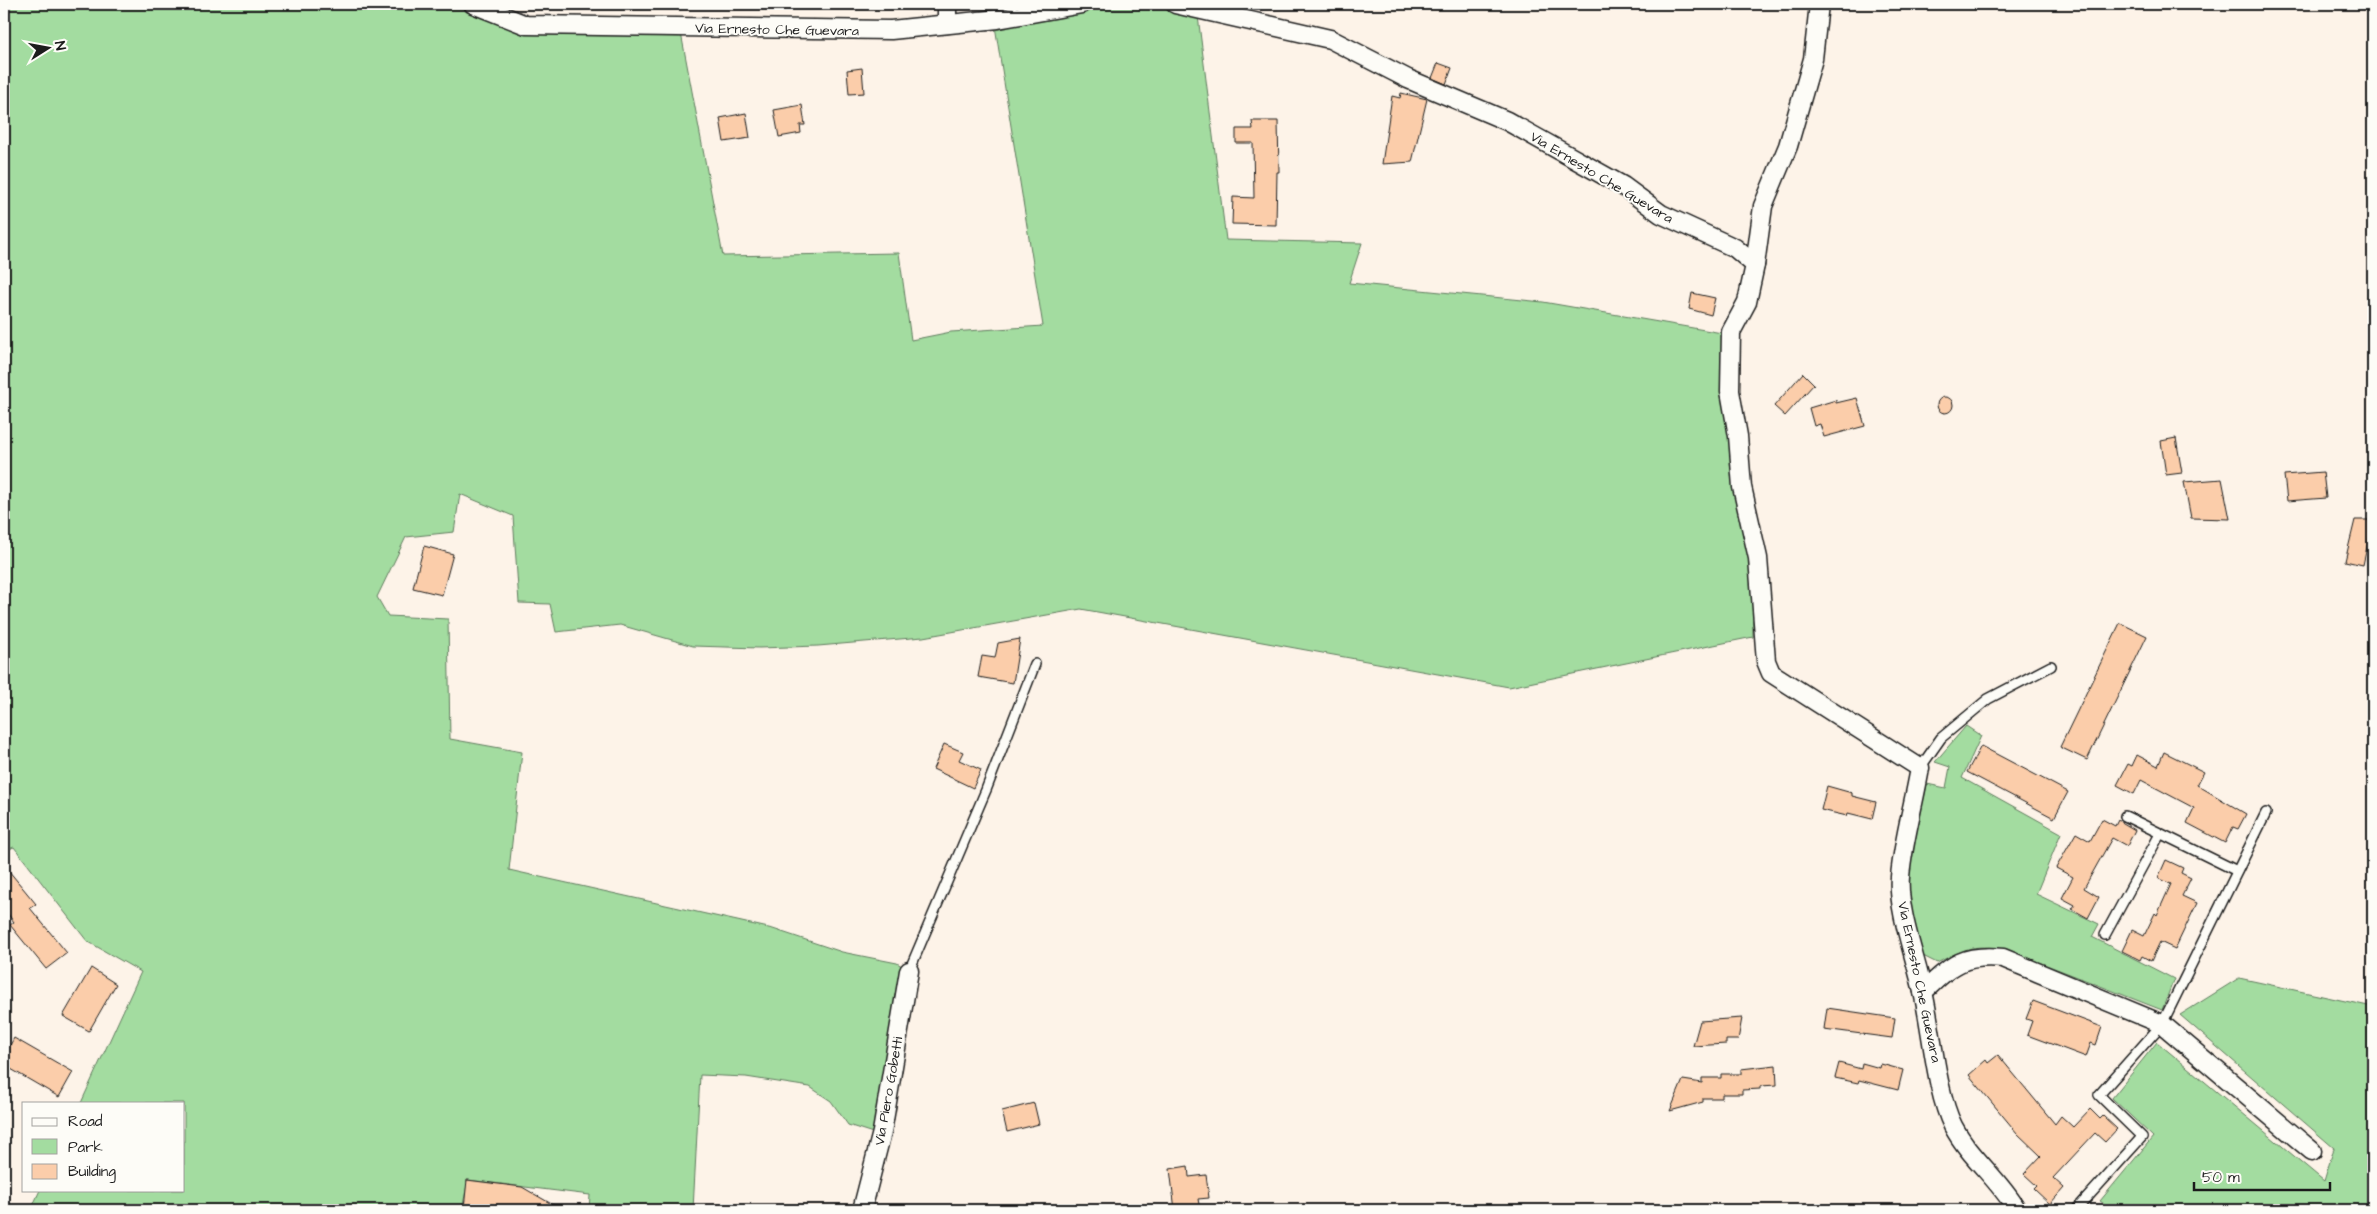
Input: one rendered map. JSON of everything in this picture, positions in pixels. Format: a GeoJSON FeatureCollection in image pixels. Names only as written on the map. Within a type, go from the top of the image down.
{"type":"FeatureCollection","features":[{"type":"Feature","properties":{"kind":"street","name":"Via Ernesto Che Guevara"},"geometry":{"type":"LineString","coordinates":[[473,4],[526,25],[891,30],[998,19],[1082,4]]}},
{"type":"Feature","properties":{"kind":"street"},"geometry":{"type":"LineString","coordinates":[[947,4],[947,24]]}},
{"type":"Feature","properties":{"kind":"street","name":"Via Ernesto Che Guevara"},"geometry":{"type":"LineString","coordinates":[[1175,4],[1330,39],[1408,80],[1507,121],[1623,186],[1660,214],[1734,248],[1755,265]]}},
{"type":"Feature","properties":{"kind":"street"},"geometry":{"type":"LineString","coordinates":[[1819,4],[1813,59],[1788,146],[1763,206],[1755,265],[1747,302],[1731,332],[1730,391],[1738,436],[1742,487],[1758,558],[1766,661],[1771,672],[1920,768]]}},
{"type":"Feature","properties":{"kind":"street","name":"Via Ernesto Che Guevara"},"geometry":{"type":"LineString","coordinates":[[1920,768],[1900,878],[1905,923],[1923,992],[1944,1096],[1952,1123],[1965,1147],[2002,1188],[2017,1210]]}},
{"type":"Feature","properties":{"kind":"street"},"geometry":{"type":"LineString","coordinates":[[1923,992],[1948,969],[1967,959],[1985,956],[2003,958],[2162,1024],[2312,1151]]}},
{"type":"Feature","properties":{"kind":"street","name":"Via Piero Gobetti"},"geometry":{"type":"LineString","coordinates":[[862,1210],[882,1132],[909,971]]}},
{"type":"Feature","properties":{"kind":"lane"},"geometry":{"type":"LineString","coordinates":[[909,971],[986,790],[1035,664]]}},
{"type":"Feature","properties":{"kind":"lane"},"geometry":{"type":"LineString","coordinates":[[1920,768],[1941,738],[1988,699],[2051,666]]}},
{"type":"Feature","properties":{"kind":"lane"},"geometry":{"type":"LineString","coordinates":[[2076,1210],[2142,1137],[2099,1095],[2162,1024],[2266,813]]}},
{"type":"Feature","properties":{"kind":"lane"},"geometry":{"type":"LineString","coordinates":[[2125,816],[2237,872]]}},
{"type":"Feature","properties":{"kind":"lane"},"geometry":{"type":"LineString","coordinates":[[2105,935],[2160,834]]}},
{"type":"Feature","properties":{"kind":"green space"},"geometry":{"type":"Polygon","coordinates":[[[4,4],[456,4],[518,28],[681,33],[723,256],[899,253],[911,340],[951,332],[1043,326],[995,26],[1110,5],[1163,7],[1198,16],[1226,240],[1362,243],[1349,283],[1543,302],[1722,333],[1721,388],[1752,563],[1753,637],[1509,687],[1081,609],[923,637],[818,646],[759,648],[693,646],[620,625],[556,632],[550,604],[519,603],[513,516],[460,494],[454,532],[406,537],[377,597],[388,616],[448,619],[450,739],[522,752],[509,870],[773,929],[842,952],[897,963],[905,968],[876,1134],[848,1125],[831,1101],[810,1087],[746,1077],[700,1075],[693,1210],[589,1210],[590,1195],[468,1180],[462,1210],[31,1210],[39,1192],[185,1192],[185,1102],[81,1102],[141,972],[87,941],[14,847],[4,851],[4,4]]]}},
{"type":"Feature","properties":{"kind":"green space"},"geometry":{"type":"Polygon","coordinates":[[[1966,726],[1981,736],[1962,778],[2061,833],[2036,894],[2099,924],[2092,937],[2174,979],[2162,1010],[2008,950],[1987,947],[1971,948],[1937,963],[1923,956],[1913,928],[1906,875],[1927,784],[1946,788],[1950,767],[1935,762],[1966,726]]]}},
{"type":"Feature","properties":{"kind":"green space"},"geometry":{"type":"Polygon","coordinates":[[[2239,978],[2373,1007],[2373,1210],[2113,1210],[2100,1201],[2153,1137],[2112,1098],[2157,1042],[2324,1181],[2334,1148],[2180,1015],[2239,978]]]}},
{"type":"Feature","properties":{"kind":"building"},"geometry":{"type":"Polygon","coordinates":[[[1438,63],[1452,68],[1446,84],[1432,78],[1438,63]]]}},
{"type":"Feature","properties":{"kind":"building"},"geometry":{"type":"Polygon","coordinates":[[[862,68],[864,93],[849,94],[847,70],[862,68]]]}},
{"type":"Feature","properties":{"kind":"building"},"geometry":{"type":"Polygon","coordinates":[[[1401,93],[1427,99],[1412,162],[1382,164],[1392,96],[1400,98],[1401,93]]]}},
{"type":"Feature","properties":{"kind":"building"},"geometry":{"type":"Polygon","coordinates":[[[802,105],[805,125],[800,125],[801,133],[779,137],[774,110],[802,105]]]}},
{"type":"Feature","properties":{"kind":"building"},"geometry":{"type":"Polygon","coordinates":[[[746,113],[750,138],[724,142],[720,118],[746,113]]]}},
{"type":"Feature","properties":{"kind":"building"},"geometry":{"type":"Polygon","coordinates":[[[1252,121],[1278,121],[1279,172],[1277,172],[1276,225],[1232,224],[1233,197],[1254,198],[1253,143],[1236,143],[1236,129],[1253,129],[1252,121]]]}},
{"type":"Feature","properties":{"kind":"building"},"geometry":{"type":"Polygon","coordinates":[[[1692,293],[1715,298],[1711,315],[1689,309],[1692,293]]]}},
{"type":"Feature","properties":{"kind":"building"},"geometry":{"type":"Polygon","coordinates":[[[1803,373],[1814,384],[1785,416],[1774,406],[1803,373]]]}},
{"type":"Feature","properties":{"kind":"building"},"geometry":{"type":"Polygon","coordinates":[[[1945,397],[1953,405],[1945,413],[1937,405],[1945,397]]]}},
{"type":"Feature","properties":{"kind":"building"},"geometry":{"type":"Polygon","coordinates":[[[1857,398],[1865,426],[1824,437],[1820,424],[1814,426],[1809,408],[1836,400],[1836,403],[1857,398]]]}},
{"type":"Feature","properties":{"kind":"building"},"geometry":{"type":"Polygon","coordinates":[[[2176,438],[2182,473],[2166,475],[2161,441],[2176,438]]]}},
{"type":"Feature","properties":{"kind":"building"},"geometry":{"type":"Polygon","coordinates":[[[2323,472],[2326,498],[2287,501],[2284,475],[2323,472]]]}},
{"type":"Feature","properties":{"kind":"building"},"geometry":{"type":"Polygon","coordinates":[[[2222,479],[2230,519],[2191,518],[2184,482],[2222,479]]]}},
{"type":"Feature","properties":{"kind":"building"},"geometry":{"type":"Polygon","coordinates":[[[2355,520],[2373,520],[2363,565],[2345,561],[2355,520]]]}},
{"type":"Feature","properties":{"kind":"building"},"geometry":{"type":"Polygon","coordinates":[[[424,546],[453,554],[442,595],[413,588],[424,546]]]}},
{"type":"Feature","properties":{"kind":"building"},"geometry":{"type":"Polygon","coordinates":[[[2120,623],[2147,636],[2087,760],[2060,747],[2120,623]]]}},
{"type":"Feature","properties":{"kind":"building"},"geometry":{"type":"Polygon","coordinates":[[[1020,639],[1013,683],[978,677],[982,656],[995,658],[998,643],[1020,639]]]}},
{"type":"Feature","properties":{"kind":"building"},"geometry":{"type":"Polygon","coordinates":[[[944,744],[963,752],[959,760],[981,770],[973,788],[933,769],[944,744]]]}},
{"type":"Feature","properties":{"kind":"building"},"geometry":{"type":"Polygon","coordinates":[[[1981,746],[2068,792],[2054,818],[1967,772],[1981,746]]]}},
{"type":"Feature","properties":{"kind":"building"},"geometry":{"type":"Polygon","coordinates":[[[2164,752],[2204,772],[2197,785],[2246,814],[2238,829],[2233,827],[2225,843],[2187,823],[2194,808],[2141,780],[2134,794],[2117,785],[2128,764],[2132,766],[2137,755],[2158,766],[2164,752]]]}},
{"type":"Feature","properties":{"kind":"building"},"geometry":{"type":"Polygon","coordinates":[[[1827,786],[1852,793],[1852,796],[1876,802],[1872,819],[1848,813],[1847,816],[1821,810],[1827,786]]]}},
{"type":"Feature","properties":{"kind":"building"},"geometry":{"type":"Polygon","coordinates":[[[2102,819],[2115,826],[2118,820],[2135,830],[2127,846],[2112,838],[2084,888],[2099,897],[2088,918],[2072,909],[2075,905],[2062,898],[2073,877],[2056,868],[2076,833],[2090,841],[2102,819]]]}},
{"type":"Feature","properties":{"kind":"building"},"geometry":{"type":"Polygon","coordinates":[[[2166,860],[2183,868],[2181,873],[2191,878],[2182,896],[2197,903],[2175,949],[2160,942],[2151,961],[2142,956],[2140,960],[2122,951],[2132,930],[2144,936],[2155,913],[2157,915],[2171,884],[2158,878],[2166,860]]]}},
{"type":"Feature","properties":{"kind":"building"},"geometry":{"type":"Polygon","coordinates":[[[4,865],[36,904],[30,908],[67,953],[46,969],[10,925],[14,922],[4,909],[4,865]]]}},
{"type":"Feature","properties":{"kind":"building"},"geometry":{"type":"Polygon","coordinates":[[[91,968],[116,984],[89,1031],[63,1016],[91,968]]]}},
{"type":"Feature","properties":{"kind":"building"},"geometry":{"type":"Polygon","coordinates":[[[2033,1001],[2102,1027],[2096,1045],[2091,1043],[2086,1057],[2027,1035],[2032,1021],[2026,1019],[2033,1001]]]}},
{"type":"Feature","properties":{"kind":"building"},"geometry":{"type":"Polygon","coordinates":[[[1827,1008],[1895,1018],[1892,1038],[1824,1029],[1827,1008]]]}},
{"type":"Feature","properties":{"kind":"building"},"geometry":{"type":"Polygon","coordinates":[[[1742,1018],[1738,1040],[1726,1040],[1726,1044],[1693,1046],[1700,1021],[1742,1018]]]}},
{"type":"Feature","properties":{"kind":"building"},"geometry":{"type":"Polygon","coordinates":[[[14,1038],[73,1072],[59,1097],[4,1065],[4,1056],[14,1038]]]}},
{"type":"Feature","properties":{"kind":"building"},"geometry":{"type":"Polygon","coordinates":[[[1998,1055],[2055,1124],[2061,1116],[2073,1127],[2090,1109],[2100,1119],[2103,1116],[2117,1129],[2105,1142],[2095,1133],[2053,1178],[2064,1188],[2050,1204],[2034,1189],[2037,1186],[2024,1174],[2041,1156],[2017,1133],[1969,1075],[1986,1060],[1988,1063],[1998,1055]]]}},
{"type":"Feature","properties":{"kind":"building"},"geometry":{"type":"Polygon","coordinates":[[[1839,1063],[1861,1069],[1862,1063],[1880,1068],[1881,1064],[1903,1070],[1898,1090],[1859,1080],[1858,1083],[1835,1078],[1839,1063]]]}},
{"type":"Feature","properties":{"kind":"building"},"geometry":{"type":"Polygon","coordinates":[[[1776,1065],[1777,1085],[1760,1086],[1760,1089],[1742,1090],[1742,1094],[1722,1094],[1722,1098],[1703,1098],[1703,1102],[1670,1111],[1683,1080],[1702,1083],[1702,1078],[1721,1078],[1721,1074],[1741,1074],[1741,1069],[1776,1065]]]}},
{"type":"Feature","properties":{"kind":"building"},"geometry":{"type":"Polygon","coordinates":[[[1034,1103],[1039,1124],[1007,1132],[1002,1111],[1034,1103]]]}},
{"type":"Feature","properties":{"kind":"building"},"geometry":{"type":"Polygon","coordinates":[[[1188,1166],[1189,1177],[1206,1175],[1209,1198],[1198,1199],[1200,1210],[1175,1210],[1170,1169],[1188,1166]]]}},
{"type":"Feature","properties":{"kind":"building"},"geometry":{"type":"Polygon","coordinates":[[[467,1180],[522,1187],[562,1210],[485,1210],[464,1208],[467,1180]]]}}]}
